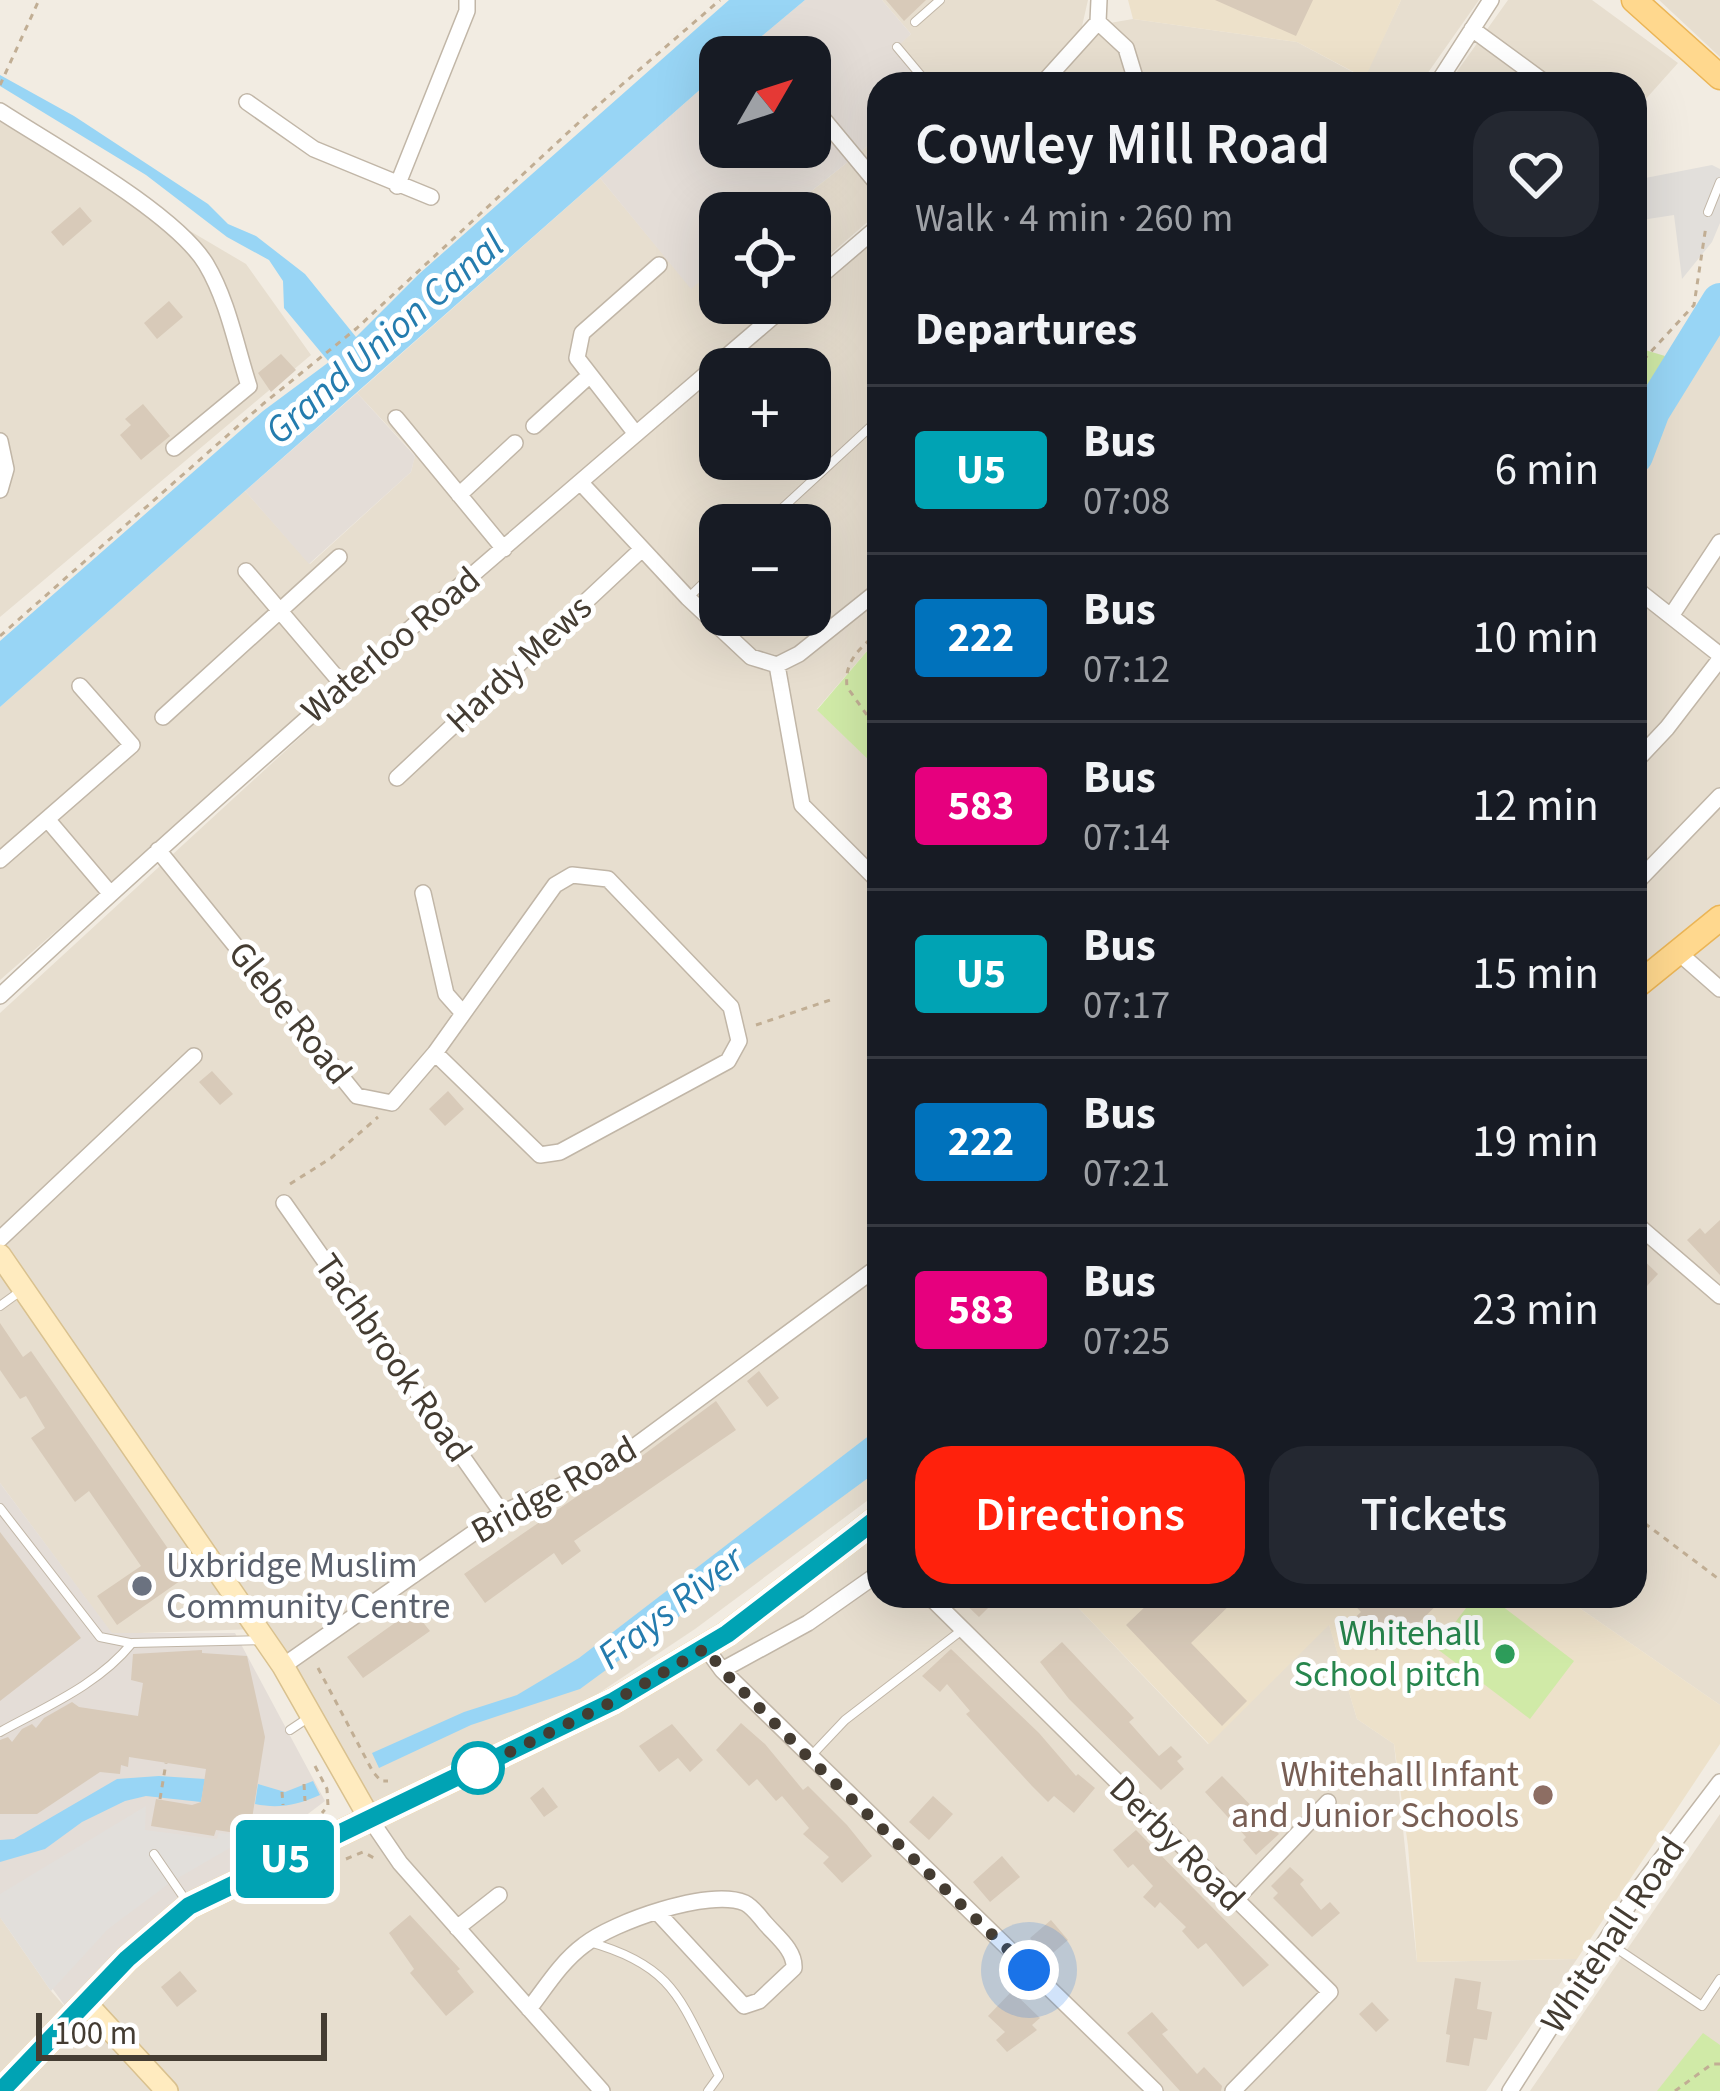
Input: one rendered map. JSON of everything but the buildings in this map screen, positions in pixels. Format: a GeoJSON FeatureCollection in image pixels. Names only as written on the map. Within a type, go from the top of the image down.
{"type":"FeatureCollection","features":[{"type":"Feature","properties":{"kind":"main road"},"geometry":{"type":"LineString","coordinates":[[1634,0],[1720,77]]}},
{"type":"Feature","properties":{"kind":"main road"},"geometry":{"type":"LineString","coordinates":[[1647,978],[1720,918]]}},
{"type":"Feature","properties":{"kind":"main road"},"geometry":{"type":"LineString","coordinates":[[1,2091],[127,1959],[189,1906],[614,1701],[706,1648],[867,1526]]}},
{"type":"Feature","properties":{"kind":"street"},"geometry":{"type":"LineString","coordinates":[[398,186],[467,11],[467,0]]}},
{"type":"Feature","properties":{"kind":"street"},"geometry":{"type":"LineString","coordinates":[[1053,72],[1098,22],[1099,0]]}},
{"type":"Feature","properties":{"kind":"street"},"geometry":{"type":"LineString","coordinates":[[1444,72],[1491,0]]}},
{"type":"Feature","properties":{"kind":"street"},"geometry":{"type":"LineString","coordinates":[[1098,22],[1126,48],[1133,72]]}},
{"type":"Feature","properties":{"kind":"street"},"geometry":{"type":"LineString","coordinates":[[1472,29],[1531,72]]}},
{"type":"Feature","properties":{"kind":"street"},"geometry":{"type":"LineString","coordinates":[[247,102],[314,149],[431,197]]}},
{"type":"Feature","properties":{"kind":"street"},"geometry":{"type":"LineString","coordinates":[[0,111],[182,234],[205,262],[222,298],[249,386],[174,448]]}},
{"type":"Feature","properties":{"kind":"street"},"geometry":{"type":"LineString","coordinates":[[831,128],[867,172]]}},
{"type":"Feature","properties":{"kind":"street"},"geometry":{"type":"LineString","coordinates":[[831,267],[867,236]]}},
{"type":"Feature","properties":{"kind":"street"},"geometry":{"type":"LineString","coordinates":[[636,434],[577,358],[582,333],[659,266]]}},
{"type":"Feature","properties":{"kind":"street","name":"Waterloo Road"},"geometry":{"type":"LineString","coordinates":[[0,996],[342,684],[765,324]]}},
{"type":"Feature","properties":{"kind":"street"},"geometry":{"type":"LineString","coordinates":[[534,426],[590,375]]}},
{"type":"Feature","properties":{"kind":"street"},"geometry":{"type":"LineString","coordinates":[[396,418],[504,549]]}},
{"type":"Feature","properties":{"kind":"street"},"geometry":{"type":"LineString","coordinates":[[0,441],[6,469],[0,490]]}},
{"type":"Feature","properties":{"kind":"street"},"geometry":{"type":"LineString","coordinates":[[459,495],[515,443]]}},
{"type":"Feature","properties":{"kind":"street"},"geometry":{"type":"LineString","coordinates":[[580,483],[751,657],[777,665],[799,654],[867,600]]}},
{"type":"Feature","properties":{"kind":"street"},"geometry":{"type":"LineString","coordinates":[[1671,616],[1720,542]]}},
{"type":"Feature","properties":{"kind":"street","name":"Hardy Mews"},"geometry":{"type":"LineString","coordinates":[[397,778],[642,549]]}},
{"type":"Feature","properties":{"kind":"street"},"geometry":{"type":"LineString","coordinates":[[164,718],[339,556]]}},
{"type":"Feature","properties":{"kind":"street"},"geometry":{"type":"LineString","coordinates":[[246,571],[342,684]]}},
{"type":"Feature","properties":{"kind":"street"},"geometry":{"type":"LineString","coordinates":[[1647,597],[1720,657],[1647,749]]}},
{"type":"Feature","properties":{"kind":"street"},"geometry":{"type":"LineString","coordinates":[[777,665],[802,805],[867,870]]}},
{"type":"Feature","properties":{"kind":"street"},"geometry":{"type":"LineString","coordinates":[[0,860],[131,746],[80,686]]}},
{"type":"Feature","properties":{"kind":"street"},"geometry":{"type":"LineString","coordinates":[[1647,872],[1720,796]]}},
{"type":"Feature","properties":{"kind":"street"},"geometry":{"type":"LineString","coordinates":[[47,819],[109,892]]}},
{"type":"Feature","properties":{"kind":"street","name":"Glebe Road"},"geometry":{"type":"LineString","coordinates":[[158,850],[357,1096],[392,1103],[435,1053],[555,885],[572,875],[608,879],[731,1007],[737,1032]]}},
{"type":"Feature","properties":{"kind":"street"},"geometry":{"type":"LineString","coordinates":[[423,893],[446,994],[462,1012]]}},
{"type":"Feature","properties":{"kind":"street"},"geometry":{"type":"LineString","coordinates":[[1679,953],[1720,989]]}},
{"type":"Feature","properties":{"kind":"street"},"geometry":{"type":"LineString","coordinates":[[435,1053],[540,1155],[560,1152],[728,1060],[739,1041],[737,1032]]}},
{"type":"Feature","properties":{"kind":"street"},"geometry":{"type":"LineString","coordinates":[[0,1239],[194,1056]]}},
{"type":"Feature","properties":{"kind":"street","name":"Tachbrook Road"},"geometry":{"type":"LineString","coordinates":[[284,1203],[502,1513]]}},
{"type":"Feature","properties":{"kind":"street"},"geometry":{"type":"LineString","coordinates":[[1647,1233],[1720,1296]]}},
{"type":"Feature","properties":{"kind":"street"},"geometry":{"type":"LineString","coordinates":[[0,1255],[284,1666],[400,1863],[602,2091]]}},
{"type":"Feature","properties":{"kind":"street","name":"Bridge Road"},"geometry":{"type":"LineString","coordinates":[[284,1666],[502,1513],[616,1460],[867,1275]]}},
{"type":"Feature","properties":{"kind":"street"},"geometry":{"type":"LineString","coordinates":[[722,1670],[808,1623],[867,1581]]}},
{"type":"Feature","properties":{"kind":"street","name":"Derby Road"},"geometry":{"type":"LineString","coordinates":[[941,1608],[1330,1992],[1233,2091]]}},
{"type":"Feature","properties":{"kind":"street"},"geometry":{"type":"LineString","coordinates":[[706,1648],[809,1758],[1155,2091]]}},
{"type":"Feature","properties":{"kind":"street","name":"Whitehall Road"},"geometry":{"type":"LineString","coordinates":[[1510,2091],[1640,1887],[1720,1782]]}},
{"type":"Feature","properties":{"kind":"street"},"geometry":{"type":"LineString","coordinates":[[1234,1900],[1328,1802]]}},
{"type":"Feature","properties":{"kind":"street"},"geometry":{"type":"LineString","coordinates":[[458,1928],[499,1894]]}},
{"type":"Feature","properties":{"kind":"street"},"geometry":{"type":"LineString","coordinates":[[529,2009],[588,1941],[611,1928],[658,1913],[707,1901],[747,1904],[793,1955],[794,1970],[759,2001],[744,2006],[658,1913]]}},
{"type":"Feature","properties":{"kind":"street"},"geometry":{"type":"LineString","coordinates":[[85,2002],[167,2091]]}},
{"type":"Feature","properties":{"kind":"lane"},"geometry":{"type":"LineString","coordinates":[[915,22],[940,0]]}},
{"type":"Feature","properties":{"kind":"lane"},"geometry":{"type":"LineString","coordinates":[[897,47],[918,72]]}},
{"type":"Feature","properties":{"kind":"lane"},"geometry":{"type":"LineString","coordinates":[[1708,212],[1720,182]]}},
{"type":"Feature","properties":{"kind":"lane"},"geometry":{"type":"LineString","coordinates":[[787,504],[867,430]]}},
{"type":"Feature","properties":{"kind":"lane"},"geometry":{"type":"LineString","coordinates":[[688,598],[699,587]]}},
{"type":"Feature","properties":{"kind":"lane"},"geometry":{"type":"LineString","coordinates":[[0,1306],[23,1289]]}},
{"type":"Feature","properties":{"kind":"lane"},"geometry":{"type":"LineString","coordinates":[[0,1508],[100,1637],[132,1643],[263,1640]]}},
{"type":"Feature","properties":{"kind":"lane"},"geometry":{"type":"LineString","coordinates":[[809,1758],[845,1720],[962,1630]]}},
{"type":"Feature","properties":{"kind":"lane"},"geometry":{"type":"LineString","coordinates":[[0,1732],[91,1682],[132,1643]]}},
{"type":"Feature","properties":{"kind":"lane"},"geometry":{"type":"LineString","coordinates":[[290,1730],[314,1713]]}},
{"type":"Feature","properties":{"kind":"lane"},"geometry":{"type":"LineString","coordinates":[[154,1854],[189,1906]]}},
{"type":"Feature","properties":{"kind":"lane"},"geometry":{"type":"LineString","coordinates":[[588,1941],[634,1957],[670,1985],[719,2075],[708,2091]]}},
{"type":"Feature","properties":{"kind":"lane"},"geometry":{"type":"LineString","coordinates":[[1606,1941],[1702,2006],[1720,1979]]}},
{"type":"Feature","properties":{"kind":"path"},"geometry":{"type":"LineString","coordinates":[[0,85],[39,0]]}},
{"type":"Feature","properties":{"kind":"path"},"geometry":{"type":"LineString","coordinates":[[0,636],[263,404],[358,328],[571,129],[720,0]]}},
{"type":"Feature","properties":{"kind":"path"},"geometry":{"type":"LineString","coordinates":[[1647,354],[1694,305],[1708,212]]}},
{"type":"Feature","properties":{"kind":"path"},"geometry":{"type":"LineString","coordinates":[[867,643],[853,656],[846,678],[867,715]]}},
{"type":"Feature","properties":{"kind":"path"},"geometry":{"type":"LineString","coordinates":[[737,1032],[832,999]]}},
{"type":"Feature","properties":{"kind":"path"},"geometry":{"type":"LineString","coordinates":[[295,1180],[331,1158],[392,1103]]}},
{"type":"Feature","properties":{"kind":"path"},"geometry":{"type":"LineString","coordinates":[[1647,1525],[1720,1580]]}},
{"type":"Feature","properties":{"kind":"path"},"geometry":{"type":"LineString","coordinates":[[317,1668],[373,1772],[381,1781],[388,1781]]}},
{"type":"Feature","properties":{"kind":"path"},"geometry":{"type":"LineString","coordinates":[[160,1799],[166,1763]]}},
{"type":"Feature","properties":{"kind":"path"},"geometry":{"type":"LineString","coordinates":[[304,1784],[305,1801]]}},
{"type":"Feature","properties":{"kind":"path"},"geometry":{"type":"LineString","coordinates":[[282,1792],[283,1805]]}},
{"type":"Feature","properties":{"kind":"path"},"geometry":{"type":"LineString","coordinates":[[322,1813],[328,1806]]}},
{"type":"Feature","properties":{"kind":"path"},"geometry":{"type":"LineString","coordinates":[[346,1859],[363,1852],[380,1864]]}},
{"type":"Feature","properties":{"kind":"path"},"geometry":{"type":"LineString","coordinates":[[1675,2091],[1712,2064],[1720,2064]]}},
{"type":"Feature","properties":{"kind":"shaded area"},"geometry":{"type":"Polygon","coordinates":[[[805,0],[882,0],[911,34],[894,50],[912,72],[867,72],[867,147],[810,192],[699,192],[699,282],[691,289],[600,178],[699,91],[699,168],[831,168],[831,36],[762,36],[805,0]]]}},
{"type":"Feature","properties":{"kind":"shaded area"},"geometry":{"type":"Polygon","coordinates":[[[882,0],[1088,0],[1080,35],[1041,72],[912,72],[893,49],[911,34],[882,0]]]}},
{"type":"Feature","properties":{"kind":"shaded area"},"geometry":{"type":"Polygon","coordinates":[[[1128,0],[1401,0],[1368,72],[1354,72],[1297,42],[1133,19],[1128,0]]]}},
{"type":"Feature","properties":{"kind":"shaded area"},"geometry":{"type":"Polygon","coordinates":[[[1401,0],[1479,0],[1428,72],[1367,72],[1401,0]]]}},
{"type":"Feature","properties":{"kind":"shaded area"},"geometry":{"type":"Polygon","coordinates":[[[1508,0],[1592,0],[1678,63],[1647,98],[1647,72],[1457,72],[1508,0]]]}},
{"type":"Feature","properties":{"kind":"shaded area"},"geometry":{"type":"Polygon","coordinates":[[[1659,0],[1720,0],[1720,57],[1659,0]]]}},
{"type":"Feature","properties":{"kind":"shaded area"},"geometry":{"type":"Polygon","coordinates":[[[1133,19],[1297,42],[1353,72],[1057,72],[1098,25],[1133,19]]]}},
{"type":"Feature","properties":{"kind":"shaded area"},"geometry":{"type":"Polygon","coordinates":[[[0,119],[246,264],[311,355],[0,617],[0,119]]]}},
{"type":"Feature","properties":{"kind":"shaded area"},"geometry":{"type":"Polygon","coordinates":[[[867,147],[867,222],[831,254],[831,192],[810,192],[867,147]]]}},
{"type":"Feature","properties":{"kind":"shaded area"},"geometry":{"type":"Polygon","coordinates":[[[1712,165],[1720,169],[1720,223],[1712,242],[1682,279],[1674,215],[1647,219],[1647,178],[1712,165]]]}},
{"type":"Feature","properties":{"kind":"shaded area"},"geometry":{"type":"Polygon","coordinates":[[[600,178],[691,288],[699,282],[699,324],[751,324],[723,348],[699,348],[699,369],[0,980],[0,707],[245,491],[310,564],[411,472],[415,455],[357,393],[600,178]]]}},
{"type":"Feature","properties":{"kind":"shaded area"},"geometry":{"type":"Polygon","coordinates":[[[867,245],[867,651],[817,709],[867,758],[867,1501],[695,1629],[593,1697],[369,1812],[257,1629],[112,1634],[0,1483],[0,1013],[319,720],[699,390],[699,480],[831,480],[831,348],[748,348],[776,324],[831,324],[831,276],[867,245]]]}},
{"type":"Feature","properties":{"kind":"shaded area"},"geometry":{"type":"Polygon","coordinates":[[[1720,312],[1720,1705],[1579,1608],[1647,1608],[1647,451],[1670,401],[1703,350],[1699,346],[1720,312]]]}},
{"type":"Feature","properties":{"kind":"shaded area"},"geometry":{"type":"Polygon","coordinates":[[[357,393],[415,456],[411,472],[309,564],[245,491],[357,393]]]}},
{"type":"Feature","properties":{"kind":"shaded area"},"geometry":{"type":"Polygon","coordinates":[[[0,1483],[112,1633],[235,1633],[325,1801],[189,1904],[71,2014],[0,1917],[0,1483]]]}},
{"type":"Feature","properties":{"kind":"shaded area"},"geometry":{"type":"Polygon","coordinates":[[[867,1530],[867,1608],[1078,1608],[1208,1744],[1329,1624],[1357,1719],[1394,1744],[1417,1962],[1577,1959],[1486,2091],[175,2091],[96,2004],[192,1908],[622,1710],[867,1530]]]}},
{"type":"Feature","properties":{"kind":"shaded area","name":"Whitehall Infant and Junior Schools"},"geometry":{"type":"Polygon","coordinates":[[[1079,1608],[1579,1608],[1720,1705],[1720,1744],[1577,1959],[1417,1962],[1394,1744],[1357,1719],[1329,1625],[1209,1744],[1079,1608]]]}},
{"type":"Feature","properties":{"kind":"shaded area"},"geometry":{"type":"Polygon","coordinates":[[[146,1806],[145,1830],[217,1839],[219,1833],[243,1835],[242,1841],[171,1882],[108,1929],[51,1991],[0,1917],[0,1894],[146,1806]]]}},
{"type":"Feature","properties":{"kind":"shaded area"},"geometry":{"type":"Polygon","coordinates":[[[1720,1814],[1720,2091],[1530,2091],[1720,1814]]]}},
{"type":"Feature","properties":{"kind":"shaded area"},"geometry":{"type":"Polygon","coordinates":[[[0,1917],[74,2017],[85,2007],[161,2091],[0,2091],[0,1917]]]}},
{"type":"Feature","properties":{"kind":"green space"},"geometry":{"type":"Polygon","coordinates":[[[1647,351],[1665,356],[1647,390],[1647,351]]]}},
{"type":"Feature","properties":{"kind":"green space"},"geometry":{"type":"Polygon","coordinates":[[[867,651],[867,758],[817,710],[867,651]]]}},
{"type":"Feature","properties":{"kind":"green space","name":"Whitehall School pitch"},"geometry":{"type":"Polygon","coordinates":[[[1466,1608],[1505,1608],[1574,1661],[1530,1719],[1436,1648],[1466,1608]]]}},
{"type":"Feature","properties":{"kind":"green space"},"geometry":{"type":"Polygon","coordinates":[[[1703,2033],[1720,2045],[1720,2091],[1657,2091],[1703,2033]]]}},
{"type":"Feature","properties":{"kind":"water","name":"Grand Union Canal"},"geometry":{"type":"Polygon","coordinates":[[[729,0],[805,0],[762,36],[699,36],[699,91],[0,707],[0,641],[263,411],[329,362],[284,308],[283,281],[269,260],[227,237],[146,175],[0,86],[0,75],[74,116],[208,204],[228,224],[256,236],[305,274],[356,337],[419,274],[729,0]]]}},
{"type":"Feature","properties":{"kind":"water"},"geometry":{"type":"Polygon","coordinates":[[[867,1437],[867,1479],[580,1689],[471,1725],[379,1768],[372,1753],[464,1712],[517,1695],[579,1658],[867,1437]]]}},
{"type":"Feature","properties":{"kind":"water"},"geometry":{"type":"Polygon","coordinates":[[[117,1779],[205,1779],[201,1802],[146,1796],[125,1801],[82,1822],[45,1849],[0,1862],[0,1840],[14,1839],[117,1779]]]}},
{"type":"Feature","properties":{"kind":"water"},"geometry":{"type":"Polygon","coordinates":[[[313,1781],[320,1795],[296,1804],[255,1804],[258,1784],[285,1792],[313,1781]]]}},
{"type":"Feature","properties":{"kind":"waterway","name":"Frays River"},"geometry":{"type":"LineString","coordinates":[[1647,424],[1720,301]]}},
{"type":"Feature","properties":{"kind":"bus line","name":"U5"},"geometry":{"type":"LineString","coordinates":[[1,2091],[127,1959],[189,1906],[614,1701],[727,1634],[867,1526]]}},
{"type":"Feature","properties":{"kind":"place","name":"Uxbridge Muslim Community Centre"},"geometry":{"type":"Point","coordinates":[142,1586]}},
{"type":"Feature","properties":{"kind":"place","name":"Whitehall School pitch"},"geometry":{"type":"Point","coordinates":[1505,1654]}},
{"type":"Feature","properties":{"kind":"place","name":"Whitehall Infant and Junior Schools"},"geometry":{"type":"Point","coordinates":[1543,1795]}},
{"type":"Feature","properties":{"kind":"route"},"geometry":{"type":"LineString","coordinates":[[478,1768],[465,1774],[614,1701],[706,1648],[809,1758],[1029,1970]]}}]}
